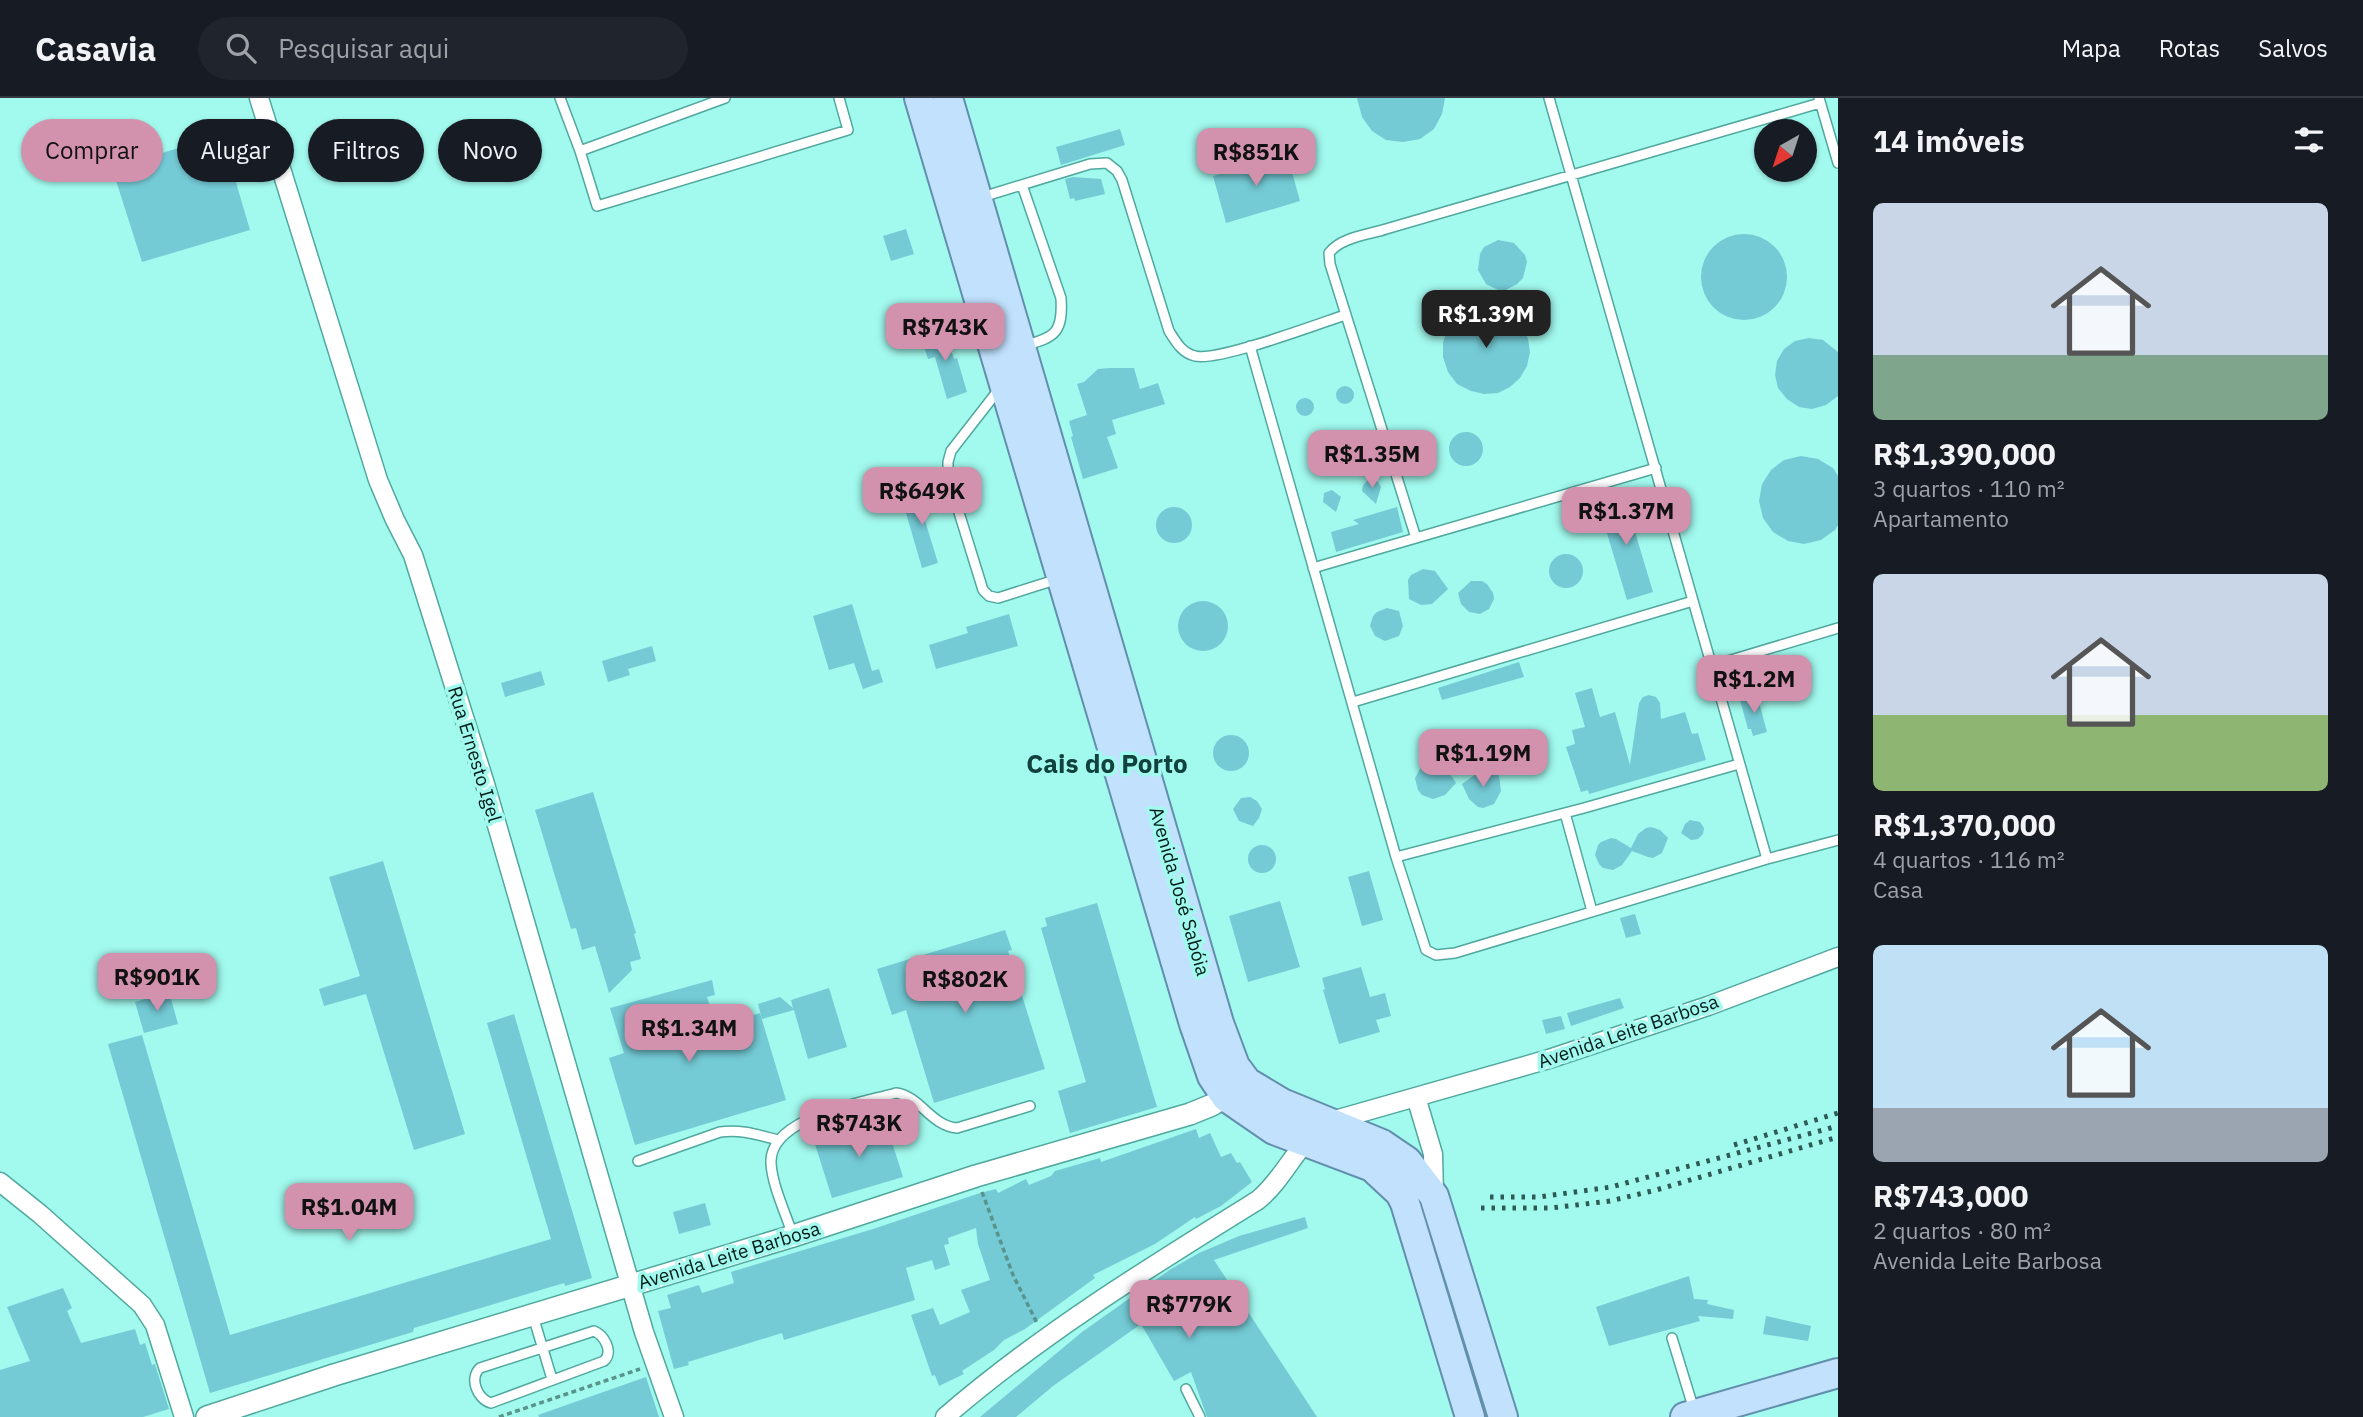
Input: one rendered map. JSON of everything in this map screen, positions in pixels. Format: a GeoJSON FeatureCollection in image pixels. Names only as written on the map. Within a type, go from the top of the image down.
{"type":"FeatureCollection","features":[{"type":"Feature","properties":{"kind":"main road","name":"Avenida José Sabóia"},"geometry":{"type":"LineString","coordinates":[[928,99],[964,203],[1020,346],[1219,1023],[1235,1066],[1236,1090],[1274,1130],[1302,1143],[1371,1167],[1400,1193],[1470,1417]]}},
{"type":"Feature","properties":{"kind":"main road","name":"Avenida José Sabóia"},"geometry":{"type":"LineString","coordinates":[[964,203],[1003,384],[1194,1024],[1212,1076],[1236,1090],[1282,1103],[1382,1144],[1407,1161],[1434,1196],[1503,1417]]}},
{"type":"Feature","properties":{"kind":"main road"},"geometry":{"type":"LineString","coordinates":[[1692,1416],[1838,1373]]}},
{"type":"Feature","properties":{"kind":"street","name":"Rua Ernesto Igel"},"geometry":{"type":"LineString","coordinates":[[259,98],[378,480],[413,555],[485,783],[630,1285],[674,1417]]}},
{"type":"Feature","properties":{"kind":"street","name":"Avenida Leite Barbosa"},"geometry":{"type":"LineString","coordinates":[[1328,1122],[1562,1055],[1708,1006],[1838,957]]}},
{"type":"Feature","properties":{"kind":"street","name":"Avenida Leite Barbosa"},"geometry":{"type":"LineString","coordinates":[[207,1417],[533,1314],[793,1236],[976,1176],[1189,1114],[1236,1090]]}},
{"type":"Feature","properties":{"kind":"street"},"geometry":{"type":"LineString","coordinates":[[1416,1097],[1433,1154],[1434,1196]]}},
{"type":"Feature","properties":{"kind":"street"},"geometry":{"type":"LineString","coordinates":[[945,1417],[986,1381],[1044,1338],[1258,1200],[1276,1183],[1302,1143],[1313,1131],[1328,1122]]}},
{"type":"Feature","properties":{"kind":"street"},"geometry":{"type":"LineString","coordinates":[[0,1182],[142,1305],[155,1325],[184,1417]]}},
{"type":"Feature","properties":{"kind":"lane"},"geometry":{"type":"LineString","coordinates":[[560,98],[597,206],[848,130],[839,98]]}},
{"type":"Feature","properties":{"kind":"lane"},"geometry":{"type":"LineString","coordinates":[[580,151],[725,98]]}},
{"type":"Feature","properties":{"kind":"lane"},"geometry":{"type":"LineString","coordinates":[[1549,98],[1767,859]]}},
{"type":"Feature","properties":{"kind":"lane"},"geometry":{"type":"LineString","coordinates":[[1416,538],[1330,264],[1329,253],[1339,244],[1819,100],[1838,163]]}},
{"type":"Feature","properties":{"kind":"lane"},"geometry":{"type":"LineString","coordinates":[[964,203],[1090,164],[1107,163],[1117,171],[1122,180],[1169,331],[1178,346],[1187,354],[1198,358],[1250,346],[1345,315]]}},
{"type":"Feature","properties":{"kind":"lane"},"geometry":{"type":"LineString","coordinates":[[1020,346],[1045,341],[1053,336],[1062,315],[1061,298],[1023,185]]}},
{"type":"Feature","properties":{"kind":"lane"},"geometry":{"type":"LineString","coordinates":[[1250,346],[1396,857],[1426,950],[1431,954],[1455,953],[1838,840]]}},
{"type":"Feature","properties":{"kind":"lane"},"geometry":{"type":"LineString","coordinates":[[1003,384],[951,451],[948,477],[983,590],[989,596],[998,598],[1061,578]]}},
{"type":"Feature","properties":{"kind":"lane"},"geometry":{"type":"LineString","coordinates":[[1313,568],[1657,468]]}},
{"type":"Feature","properties":{"kind":"lane"},"geometry":{"type":"LineString","coordinates":[[1353,702],[1693,601]]}},
{"type":"Feature","properties":{"kind":"lane"},"geometry":{"type":"LineString","coordinates":[[1711,666],[1838,628]]}},
{"type":"Feature","properties":{"kind":"lane"},"geometry":{"type":"LineString","coordinates":[[1396,857],[1739,764]]}},
{"type":"Feature","properties":{"kind":"lane"},"geometry":{"type":"LineString","coordinates":[[1565,813],[1592,911]]}},
{"type":"Feature","properties":{"kind":"lane"},"geometry":{"type":"LineString","coordinates":[[793,1236],[772,1172],[771,1160],[778,1140],[810,1118],[895,1093],[906,1096],[940,1124],[957,1128],[1030,1106]]}},
{"type":"Feature","properties":{"kind":"lane"},"geometry":{"type":"LineString","coordinates":[[638,1161],[720,1132],[733,1130],[778,1140]]}},
{"type":"Feature","properties":{"kind":"lane"},"geometry":{"type":"LineString","coordinates":[[533,1314],[552,1379]]}},
{"type":"Feature","properties":{"kind":"lane"},"geometry":{"type":"LineString","coordinates":[[594,1331],[603,1337],[609,1353],[604,1361],[491,1403],[480,1396],[474,1377],[476,1371],[542,1348],[594,1331]]}},
{"type":"Feature","properties":{"kind":"lane"},"geometry":{"type":"LineString","coordinates":[[1672,1338],[1692,1416]]}},
{"type":"Feature","properties":{"kind":"lane"},"geometry":{"type":"LineString","coordinates":[[1186,1389],[1200,1417]]}},
{"type":"Feature","properties":{"kind":"path"},"geometry":{"type":"LineString","coordinates":[[976,1176],[1013,1275],[1044,1338]]}},
{"type":"Feature","properties":{"kind":"path"},"geometry":{"type":"LineString","coordinates":[[499,1417],[655,1364]]}},
{"type":"Feature","properties":{"kind":"building"},"geometry":{"type":"Polygon","coordinates":[[[1357,98],[1445,98],[1442,114],[1434,129],[1420,139],[1403,142],[1386,140],[1372,131],[1362,117],[1357,98]]]}},
{"type":"Feature","properties":{"kind":"building"},"geometry":{"type":"Polygon","coordinates":[[[1120,129],[1125,145],[1061,165],[1056,147],[1120,129]]]}},
{"type":"Feature","properties":{"kind":"building"},"geometry":{"type":"Polygon","coordinates":[[[177,148],[177,182],[236,182],[250,230],[142,262],[116,182],[163,182],[163,153],[177,148]]]}},
{"type":"Feature","properties":{"kind":"building"},"geometry":{"type":"Polygon","coordinates":[[[1287,154],[1300,201],[1226,223],[1213,176],[1287,154]]]}},
{"type":"Feature","properties":{"kind":"building"},"geometry":{"type":"Polygon","coordinates":[[[1065,179],[1101,179],[1105,194],[1075,201],[1074,198],[1070,199],[1065,179]]]}},
{"type":"Feature","properties":{"kind":"building"},"geometry":{"type":"Polygon","coordinates":[[[906,229],[914,254],[891,261],[883,236],[906,229]]]}},
{"type":"Feature","properties":{"kind":"building"},"geometry":{"type":"Polygon","coordinates":[[[1744,234],[1761,237],[1775,246],[1784,260],[1787,277],[1784,294],[1775,308],[1761,317],[1744,320],[1727,317],[1713,308],[1704,294],[1701,277],[1704,260],[1713,246],[1727,237],[1744,234]]]}},
{"type":"Feature","properties":{"kind":"building"},"geometry":{"type":"Polygon","coordinates":[[[1498,240],[1514,243],[1525,255],[1527,262],[1523,278],[1502,292],[1486,284],[1478,270],[1480,254],[1484,247],[1498,240]]]}},
{"type":"Feature","properties":{"kind":"building"},"geometry":{"type":"Polygon","coordinates":[[[1493,305],[1513,316],[1522,326],[1530,352],[1527,366],[1520,378],[1498,393],[1484,394],[1457,384],[1448,372],[1443,357],[1443,342],[1448,328],[1458,316],[1471,309],[1493,305]]]}},
{"type":"Feature","properties":{"kind":"building"},"geometry":{"type":"Polygon","coordinates":[[[944,329],[954,359],[957,358],[967,392],[947,399],[935,357],[928,359],[921,337],[944,329]]]}},
{"type":"Feature","properties":{"kind":"building"},"geometry":{"type":"Polygon","coordinates":[[[1809,338],[1823,340],[1838,352],[1838,396],[1826,405],[1812,409],[1799,407],[1787,399],[1778,388],[1775,375],[1777,361],[1784,349],[1795,341],[1809,338]]]}},
{"type":"Feature","properties":{"kind":"building"},"geometry":{"type":"Polygon","coordinates":[[[1134,368],[1140,389],[1158,383],[1165,404],[1112,420],[1116,434],[1107,437],[1118,468],[1083,479],[1069,421],[1087,415],[1077,384],[1084,382],[1098,369],[1134,368]]]}},
{"type":"Feature","properties":{"kind":"building"},"geometry":{"type":"Polygon","coordinates":[[[1341,386],[1349,386],[1354,395],[1352,402],[1341,404],[1336,399],[1336,391],[1341,386]]]}},
{"type":"Feature","properties":{"kind":"building"},"geometry":{"type":"Polygon","coordinates":[[[1301,398],[1309,398],[1314,407],[1312,414],[1301,416],[1296,411],[1296,403],[1301,398]]]}},
{"type":"Feature","properties":{"kind":"building"},"geometry":{"type":"Polygon","coordinates":[[[1354,432],[1362,432],[1367,441],[1365,448],[1354,450],[1349,445],[1349,437],[1354,432]]]}},
{"type":"Feature","properties":{"kind":"building"},"geometry":{"type":"Polygon","coordinates":[[[1466,432],[1478,437],[1483,449],[1478,461],[1466,466],[1454,461],[1449,449],[1454,437],[1466,432]]]}},
{"type":"Feature","properties":{"kind":"building"},"geometry":{"type":"Polygon","coordinates":[[[1314,443],[1322,443],[1327,452],[1325,459],[1314,461],[1309,456],[1309,448],[1314,443]]]}},
{"type":"Feature","properties":{"kind":"building"},"geometry":{"type":"Polygon","coordinates":[[[1801,456],[1818,459],[1833,468],[1838,476],[1838,525],[1821,540],[1804,544],[1788,541],[1773,532],[1763,518],[1759,501],[1762,484],[1771,470],[1784,460],[1801,456]]]}},
{"type":"Feature","properties":{"kind":"building"},"geometry":{"type":"Polygon","coordinates":[[[1369,479],[1376,479],[1381,487],[1376,504],[1362,491],[1363,485],[1369,479]]]}},
{"type":"Feature","properties":{"kind":"building"},"geometry":{"type":"Polygon","coordinates":[[[921,485],[935,493],[923,514],[938,563],[922,568],[906,513],[921,485]]]}},
{"type":"Feature","properties":{"kind":"building"},"geometry":{"type":"Polygon","coordinates":[[[1332,490],[1341,497],[1336,512],[1323,502],[1324,493],[1332,490]]]}},
{"type":"Feature","properties":{"kind":"building"},"geometry":{"type":"Polygon","coordinates":[[[1623,492],[1653,592],[1627,600],[1606,530],[1609,528],[1600,498],[1623,492]]]}},
{"type":"Feature","properties":{"kind":"building"},"geometry":{"type":"Polygon","coordinates":[[[1174,507],[1187,512],[1192,525],[1187,538],[1174,543],[1161,538],[1156,525],[1161,512],[1174,507]]]}},
{"type":"Feature","properties":{"kind":"building"},"geometry":{"type":"Polygon","coordinates":[[[1397,507],[1403,532],[1336,552],[1331,532],[1359,524],[1353,520],[1397,507]]]}},
{"type":"Feature","properties":{"kind":"building"},"geometry":{"type":"Polygon","coordinates":[[[1566,554],[1578,559],[1583,571],[1578,583],[1566,588],[1554,583],[1549,571],[1554,559],[1566,554]]]}},
{"type":"Feature","properties":{"kind":"building"},"geometry":{"type":"Polygon","coordinates":[[[1423,569],[1435,571],[1448,589],[1432,604],[1421,605],[1409,599],[1408,580],[1411,575],[1423,569]]]}},
{"type":"Feature","properties":{"kind":"building"},"geometry":{"type":"Polygon","coordinates":[[[1471,581],[1482,581],[1493,593],[1494,599],[1489,609],[1480,614],[1469,612],[1461,604],[1458,593],[1471,581]]]}},
{"type":"Feature","properties":{"kind":"building"},"geometry":{"type":"Polygon","coordinates":[[[1203,601],[1221,608],[1228,626],[1221,644],[1203,651],[1185,644],[1178,626],[1185,608],[1203,601]]]}},
{"type":"Feature","properties":{"kind":"building"},"geometry":{"type":"Polygon","coordinates":[[[852,604],[872,671],[879,669],[883,682],[863,689],[854,663],[829,670],[813,616],[852,604]]]}},
{"type":"Feature","properties":{"kind":"building"},"geometry":{"type":"Polygon","coordinates":[[[1387,608],[1399,611],[1403,626],[1399,636],[1385,641],[1375,636],[1370,626],[1373,616],[1387,608]]]}},
{"type":"Feature","properties":{"kind":"building"},"geometry":{"type":"Polygon","coordinates":[[[1009,614],[1018,646],[936,669],[929,645],[968,633],[966,627],[1009,614]]]}},
{"type":"Feature","properties":{"kind":"building"},"geometry":{"type":"Polygon","coordinates":[[[652,646],[656,661],[628,669],[630,675],[608,682],[602,661],[652,646]]]}},
{"type":"Feature","properties":{"kind":"building"},"geometry":{"type":"Polygon","coordinates":[[[1519,662],[1524,677],[1442,700],[1438,688],[1519,662]]]}},
{"type":"Feature","properties":{"kind":"building"},"geometry":{"type":"Polygon","coordinates":[[[541,671],[545,685],[505,697],[501,683],[541,671]]]}},
{"type":"Feature","properties":{"kind":"building"},"geometry":{"type":"Polygon","coordinates":[[[1592,688],[1600,717],[1615,712],[1630,765],[1639,703],[1643,697],[1649,695],[1656,697],[1660,703],[1661,719],[1685,712],[1692,734],[1698,733],[1706,760],[1589,794],[1588,790],[1581,792],[1566,747],[1575,744],[1572,730],[1585,727],[1575,693],[1592,688]]]}},
{"type":"Feature","properties":{"kind":"building"},"geometry":{"type":"Polygon","coordinates":[[[1757,695],[1767,732],[1753,736],[1751,729],[1748,729],[1740,700],[1757,695]]]}},
{"type":"Feature","properties":{"kind":"building"},"geometry":{"type":"Polygon","coordinates":[[[1231,735],[1244,740],[1249,753],[1244,766],[1231,771],[1218,766],[1213,753],[1218,740],[1231,735]]]}},
{"type":"Feature","properties":{"kind":"building"},"geometry":{"type":"Polygon","coordinates":[[[1521,737],[1537,744],[1539,761],[1527,771],[1507,770],[1506,747],[1515,738],[1521,737]]]}},
{"type":"Feature","properties":{"kind":"building"},"geometry":{"type":"Polygon","coordinates":[[[1432,762],[1444,764],[1456,783],[1445,795],[1433,799],[1422,795],[1415,778],[1421,767],[1432,762]]]}},
{"type":"Feature","properties":{"kind":"building"},"geometry":{"type":"Polygon","coordinates":[[[1482,773],[1499,775],[1501,791],[1494,804],[1483,808],[1469,799],[1462,784],[1482,773]]]}},
{"type":"Feature","properties":{"kind":"building"},"geometry":{"type":"Polygon","coordinates":[[[593,792],[636,933],[634,934],[641,959],[630,962],[632,970],[609,993],[595,946],[582,950],[576,928],[571,929],[535,810],[593,792]]]}},
{"type":"Feature","properties":{"kind":"building"},"geometry":{"type":"Polygon","coordinates":[[[1250,797],[1257,801],[1262,809],[1253,826],[1239,821],[1233,809],[1241,798],[1250,797]]]}},
{"type":"Feature","properties":{"kind":"building"},"geometry":{"type":"Polygon","coordinates":[[[1690,820],[1700,822],[1704,828],[1698,839],[1691,840],[1681,833],[1690,820]]]}},
{"type":"Feature","properties":{"kind":"building"},"geometry":{"type":"Polygon","coordinates":[[[1651,827],[1660,830],[1668,838],[1662,853],[1653,858],[1632,851],[1622,865],[1613,870],[1603,868],[1599,864],[1595,855],[1601,842],[1616,839],[1631,848],[1638,834],[1651,827]]]}},
{"type":"Feature","properties":{"kind":"building"},"geometry":{"type":"Polygon","coordinates":[[[1262,845],[1272,849],[1276,859],[1272,869],[1262,873],[1252,869],[1248,859],[1252,849],[1262,845]]]}},
{"type":"Feature","properties":{"kind":"building"},"geometry":{"type":"Polygon","coordinates":[[[383,861],[465,1134],[414,1150],[366,994],[324,1006],[319,989],[360,976],[329,877],[383,861]]]}},
{"type":"Feature","properties":{"kind":"building"},"geometry":{"type":"Polygon","coordinates":[[[1369,871],[1383,920],[1362,926],[1348,877],[1369,871]]]}},
{"type":"Feature","properties":{"kind":"building"},"geometry":{"type":"Polygon","coordinates":[[[1280,901],[1300,967],[1248,982],[1229,916],[1280,901]]]}},
{"type":"Feature","properties":{"kind":"building"},"geometry":{"type":"Polygon","coordinates":[[[1097,903],[1157,1107],[1070,1133],[1058,1091],[1086,1082],[1041,928],[1047,926],[1045,918],[1097,903]]]}},
{"type":"Feature","properties":{"kind":"building"},"geometry":{"type":"Polygon","coordinates":[[[1635,914],[1641,934],[1626,938],[1620,918],[1635,914]]]}},
{"type":"Feature","properties":{"kind":"building"},"geometry":{"type":"Polygon","coordinates":[[[1005,930],[1012,950],[1008,951],[1045,1069],[934,1103],[906,1010],[892,1015],[877,969],[1005,930]]]}},
{"type":"Feature","properties":{"kind":"building"},"geometry":{"type":"Polygon","coordinates":[[[1361,967],[1370,997],[1385,993],[1391,1016],[1376,1020],[1380,1032],[1339,1044],[1322,978],[1361,967]]]}},
{"type":"Feature","properties":{"kind":"building"},"geometry":{"type":"Polygon","coordinates":[[[712,980],[715,995],[707,997],[716,1026],[760,1013],[786,1100],[635,1145],[609,1058],[624,1053],[610,1008],[712,980]]]}},
{"type":"Feature","properties":{"kind":"building"},"geometry":{"type":"Polygon","coordinates":[[[829,988],[847,1047],[808,1059],[794,1010],[762,1019],[758,1004],[780,997],[793,1008],[791,1000],[829,988]]]}},
{"type":"Feature","properties":{"kind":"building"},"geometry":{"type":"Polygon","coordinates":[[[169,992],[178,1024],[144,1033],[135,1002],[169,992]]]}},
{"type":"Feature","properties":{"kind":"building"},"geometry":{"type":"Polygon","coordinates":[[[1620,998],[1624,1008],[1571,1026],[1567,1013],[1620,998]]]}},
{"type":"Feature","properties":{"kind":"building"},"geometry":{"type":"Polygon","coordinates":[[[514,1014],[592,1278],[565,1286],[564,1283],[414,1328],[413,1332],[210,1393],[108,1044],[142,1035],[230,1335],[551,1239],[487,1023],[514,1014]]]}},
{"type":"Feature","properties":{"kind":"building"},"geometry":{"type":"Polygon","coordinates":[[[1561,1016],[1565,1029],[1546,1034],[1542,1020],[1561,1016]]]}},
{"type":"Feature","properties":{"kind":"building"},"geometry":{"type":"Polygon","coordinates":[[[885,1120],[903,1177],[832,1198],[814,1141],[885,1120]]]}},
{"type":"Feature","properties":{"kind":"building"},"geometry":{"type":"Polygon","coordinates":[[[1196,1129],[1199,1138],[1210,1133],[1221,1157],[1231,1153],[1252,1182],[1221,1206],[1196,1219],[1195,1217],[1155,1244],[1093,1275],[1095,1278],[962,1371],[964,1374],[939,1386],[935,1375],[932,1376],[911,1315],[933,1308],[940,1325],[970,1312],[961,1290],[990,1280],[978,1244],[976,1228],[948,1238],[949,1244],[944,1245],[950,1265],[935,1270],[932,1260],[906,1268],[915,1300],[784,1340],[782,1333],[688,1362],[689,1365],[674,1369],[658,1311],[671,1308],[667,1295],[699,1285],[702,1293],[734,1283],[731,1272],[980,1193],[996,1189],[998,1193],[1026,1179],[1029,1185],[1051,1176],[1055,1171],[1100,1158],[1101,1162],[1196,1129]]]}},
{"type":"Feature","properties":{"kind":"building"},"geometry":{"type":"Polygon","coordinates":[[[705,1203],[711,1225],[679,1234],[673,1212],[705,1203]]]}},
{"type":"Feature","properties":{"kind":"building"},"geometry":{"type":"Polygon","coordinates":[[[1305,1217],[1308,1228],[1214,1260],[1317,1417],[1207,1417],[1191,1372],[1174,1381],[1141,1324],[1053,1386],[1016,1417],[980,1417],[1082,1332],[1171,1269],[1199,1253],[1239,1236],[1305,1217]]]}},
{"type":"Feature","properties":{"kind":"building"},"geometry":{"type":"Polygon","coordinates":[[[1689,1276],[1694,1299],[1708,1300],[1707,1304],[1734,1310],[1733,1319],[1698,1316],[1700,1321],[1609,1346],[1596,1307],[1689,1276]]]}},
{"type":"Feature","properties":{"kind":"building"},"geometry":{"type":"Polygon","coordinates":[[[63,1288],[72,1308],[67,1311],[81,1343],[135,1329],[140,1345],[145,1343],[152,1365],[155,1364],[169,1409],[143,1417],[0,1417],[0,1370],[30,1361],[7,1307],[63,1288]]]}},
{"type":"Feature","properties":{"kind":"building"},"geometry":{"type":"Polygon","coordinates":[[[1766,1316],[1811,1326],[1808,1341],[1763,1334],[1766,1316]]]}},
{"type":"Feature","properties":{"kind":"building"},"geometry":{"type":"Polygon","coordinates":[[[646,1377],[659,1417],[538,1415],[646,1377]]]}},
{"type":"Feature","properties":{"kind":"railway"},"geometry":{"type":"LineString","coordinates":[[1734,1145],[1838,1113]]}},
{"type":"Feature","properties":{"kind":"railway"},"geometry":{"type":"LineString","coordinates":[[1490,1197],[1539,1197],[1611,1187],[1838,1126]]}},
{"type":"Feature","properties":{"kind":"railway"},"geometry":{"type":"LineString","coordinates":[[1481,1208],[1551,1208],[1610,1201],[1838,1137]]}},
{"type":"Feature","properties":{"kind":"district","name":"Cais do Porto"},"geometry":{"type":"Point","coordinates":[1107,763]}}]}
